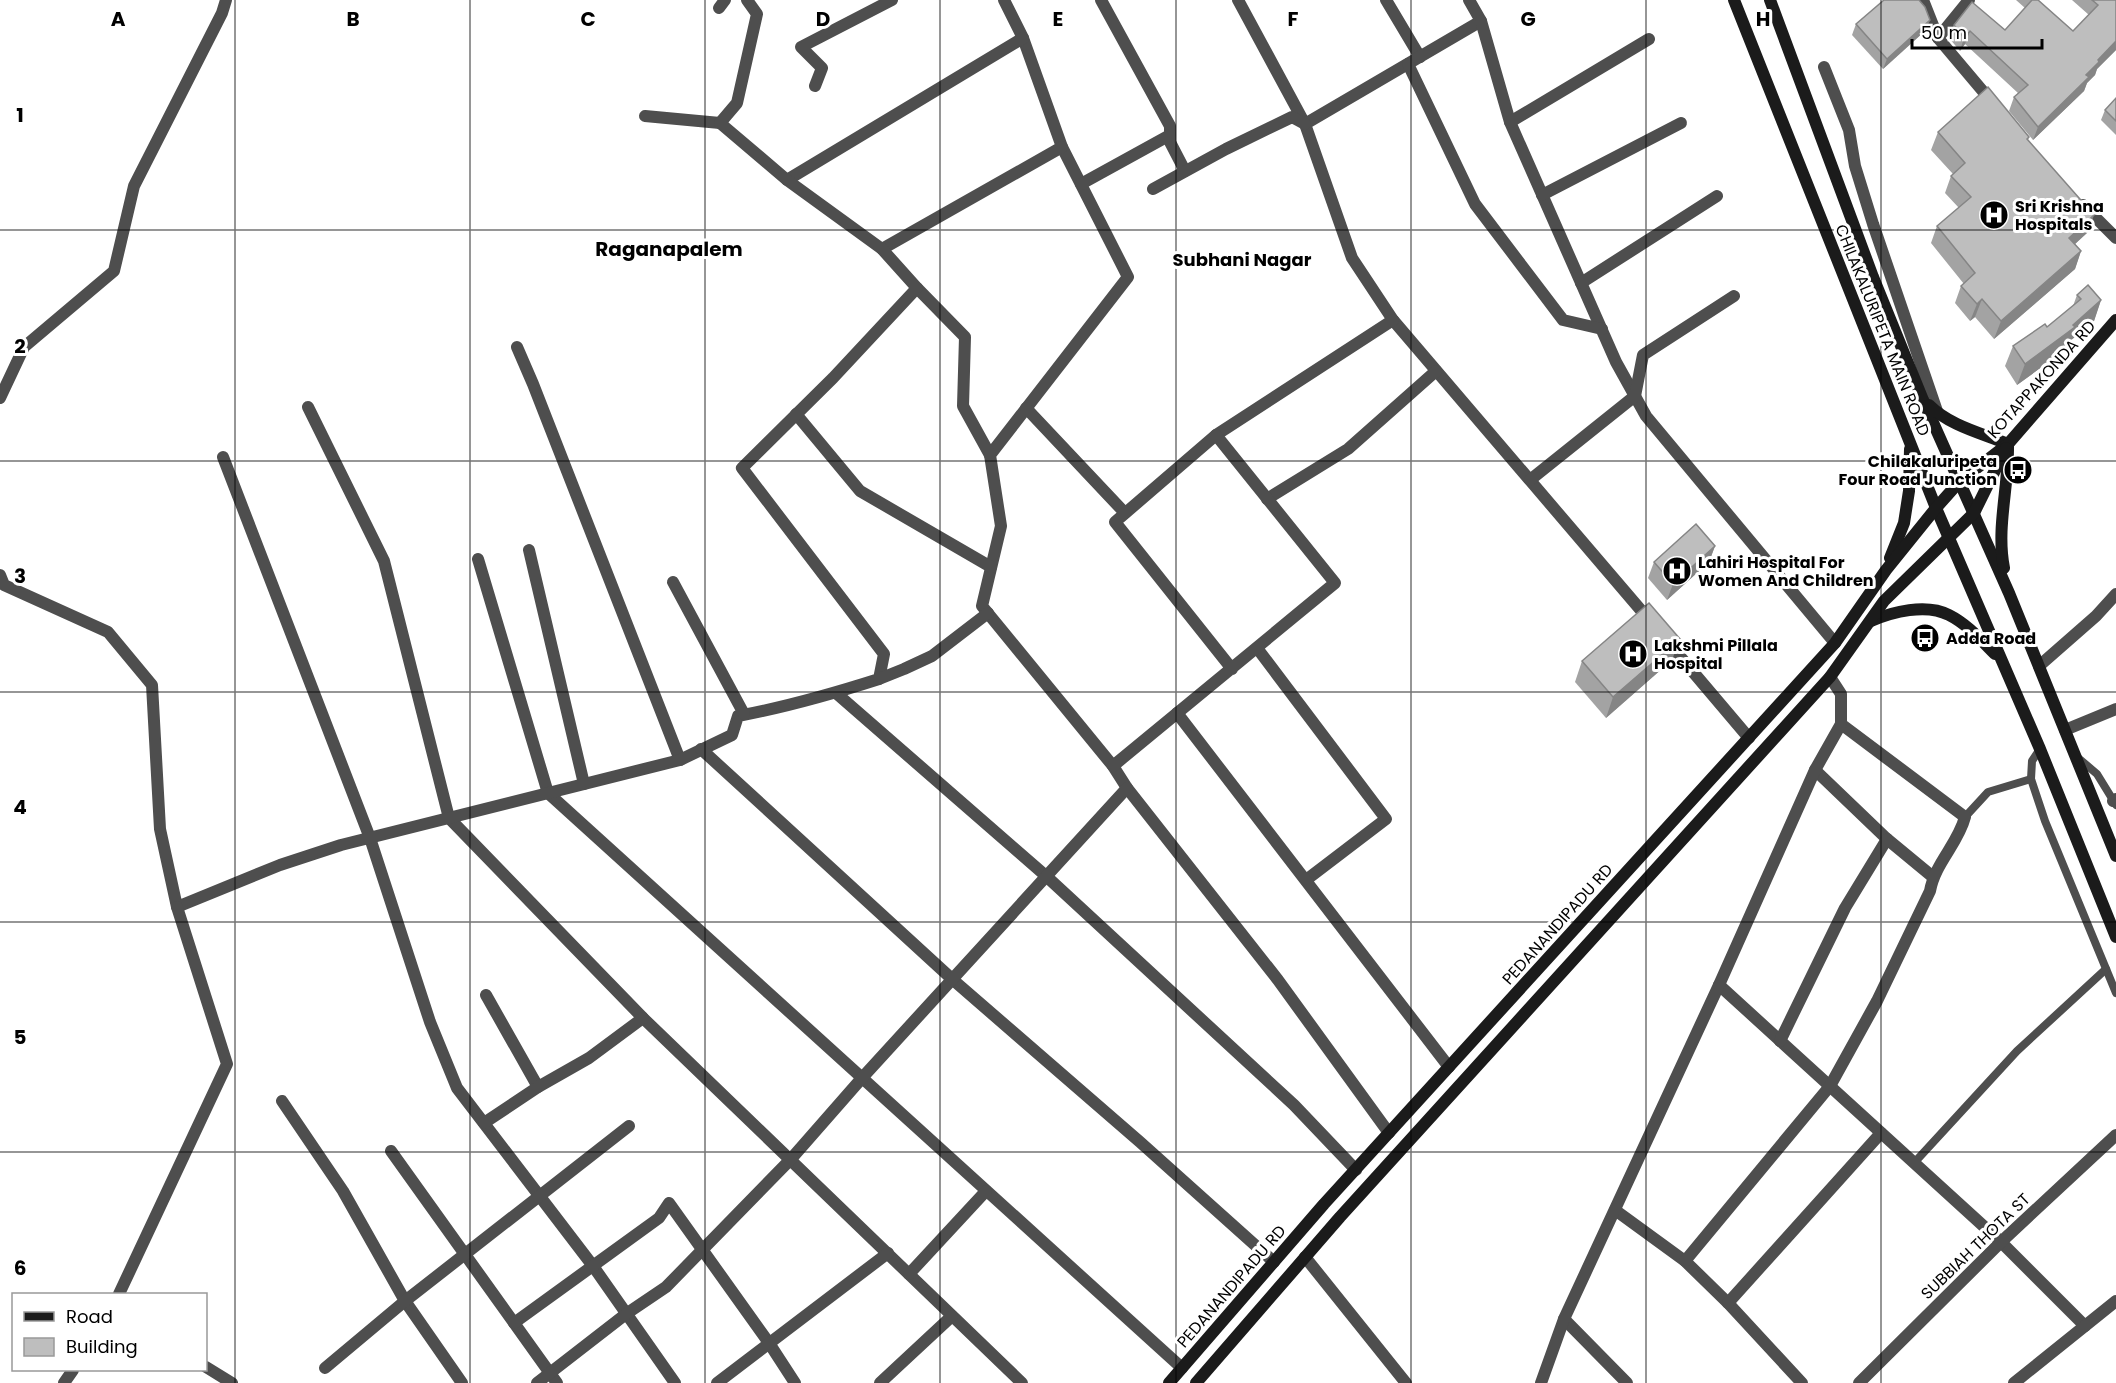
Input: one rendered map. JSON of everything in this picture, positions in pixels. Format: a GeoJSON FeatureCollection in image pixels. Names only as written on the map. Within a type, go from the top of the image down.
{"type":"FeatureCollection","features":[{"type":"Feature","properties":{"kind":"main road","name":"CHILAKALURIPETA MAIN ROAD"},"geometry":{"type":"LineString","coordinates":[[1734,0],[1936,508],[2040,749],[2116,937]]}},
{"type":"Feature","properties":{"kind":"main road","name":"CHILAKALURIPETA MAIN ROAD"},"geometry":{"type":"LineString","coordinates":[[1770,0],[1873,277],[1923,400],[2009,593],[2116,856]]}},
{"type":"Feature","properties":{"kind":"main road","name":"KOTAPPAKONDA RD"},"geometry":{"type":"LineString","coordinates":[[1960,481],[2008,444],[2116,320]]}},
{"type":"Feature","properties":{"kind":"main road"},"geometry":{"type":"LineString","coordinates":[[1923,400],[1938,414],[2008,444]]}},
{"type":"Feature","properties":{"kind":"main road"},"geometry":{"type":"LineString","coordinates":[[1886,570],[1904,523],[1909,490],[1910,443]]}},
{"type":"Feature","properties":{"kind":"main road"},"geometry":{"type":"LineString","coordinates":[[1196,1383],[1305,1257],[1830,677],[1884,602],[1974,513],[2008,444]]}},
{"type":"Feature","properties":{"kind":"main road"},"geometry":{"type":"LineString","coordinates":[[2008,444],[2009,468],[2000,548],[2009,593]]}},
{"type":"Feature","properties":{"kind":"main road","name":"PEDANANDIPADU RD"},"geometry":{"type":"LineString","coordinates":[[1169,1383],[1389,1133],[1835,643],[1886,570],[1960,481]]}},
{"type":"Feature","properties":{"kind":"main road"},"geometry":{"type":"LineString","coordinates":[[1869,622],[1889,614],[1926,610],[1947,614],[1970,630],[2000,660]]}},
{"type":"Feature","properties":{"kind":"street"},"geometry":{"type":"LineString","coordinates":[[0,398],[24,347],[114,271],[134,186],[222,13],[226,0]]}},
{"type":"Feature","properties":{"kind":"street"},"geometry":{"type":"LineString","coordinates":[[720,123],[737,103],[757,14],[747,0]]}},
{"type":"Feature","properties":{"kind":"street"},"geometry":{"type":"LineString","coordinates":[[815,86],[822,68],[801,47],[892,0]]}},
{"type":"Feature","properties":{"kind":"street"},"geometry":{"type":"LineString","coordinates":[[990,455],[1128,277],[1062,147],[1023,38],[1004,0]]}},
{"type":"Feature","properties":{"kind":"street"},"geometry":{"type":"LineString","coordinates":[[1101,0],[1170,126],[1170,142],[1185,171]]}},
{"type":"Feature","properties":{"kind":"street"},"geometry":{"type":"LineString","coordinates":[[1238,0],[1305,124],[1352,258],[1393,320],[1749,738]]}},
{"type":"Feature","properties":{"kind":"street"},"geometry":{"type":"LineString","coordinates":[[1386,0],[1420,57]]}},
{"type":"Feature","properties":{"kind":"street"},"geometry":{"type":"LineString","coordinates":[[1468,0],[1481,21],[1510,122],[1616,362],[1646,416],[1835,643]]}},
{"type":"Feature","properties":{"kind":"street"},"geometry":{"type":"LineString","coordinates":[[1923,0],[1938,38],[2001,113]]}},
{"type":"Feature","properties":{"kind":"street"},"geometry":{"type":"LineString","coordinates":[[1938,38],[1969,0]]}},
{"type":"Feature","properties":{"kind":"street"},"geometry":{"type":"LineString","coordinates":[[1305,124],[1481,21]]}},
{"type":"Feature","properties":{"kind":"street"},"geometry":{"type":"LineString","coordinates":[[787,180],[1023,38]]}},
{"type":"Feature","properties":{"kind":"street"},"geometry":{"type":"LineString","coordinates":[[1510,122],[1649,39]]}},
{"type":"Feature","properties":{"kind":"street"},"geometry":{"type":"LineString","coordinates":[[1408,64],[1474,204],[1563,320],[1602,329]]}},
{"type":"Feature","properties":{"kind":"street"},"geometry":{"type":"LineString","coordinates":[[1824,67],[1850,130],[1855,166],[1938,414]]}},
{"type":"Feature","properties":{"kind":"street"},"geometry":{"type":"LineString","coordinates":[[645,116],[720,123],[787,180],[882,249],[916,288],[965,337],[963,406],[990,455],[1001,526],[982,606],[1113,766],[1127,788],[1278,980],[1389,1133]]}},
{"type":"Feature","properties":{"kind":"street"},"geometry":{"type":"LineString","coordinates":[[1153,189],[1292,117],[1305,124]]}},
{"type":"Feature","properties":{"kind":"street"},"geometry":{"type":"LineString","coordinates":[[1542,195],[1681,123]]}},
{"type":"Feature","properties":{"kind":"street"},"geometry":{"type":"LineString","coordinates":[[1081,184],[1170,135]]}},
{"type":"Feature","properties":{"kind":"street"},"geometry":{"type":"LineString","coordinates":[[882,249],[1062,147]]}},
{"type":"Feature","properties":{"kind":"street"},"geometry":{"type":"LineString","coordinates":[[1581,283],[1717,196]]}},
{"type":"Feature","properties":{"kind":"street"},"geometry":{"type":"LineString","coordinates":[[2076,197],[2116,238]]}},
{"type":"Feature","properties":{"kind":"street"},"geometry":{"type":"LineString","coordinates":[[879,679],[884,654],[742,468],[832,378],[916,288]]}},
{"type":"Feature","properties":{"kind":"street"},"geometry":{"type":"LineString","coordinates":[[1530,480],[1635,396],[1643,355],[1734,296]]}},
{"type":"Feature","properties":{"kind":"street"},"geometry":{"type":"LineString","coordinates":[[1232,669],[1115,522],[1216,435],[1393,320]]}},
{"type":"Feature","properties":{"kind":"street"},"geometry":{"type":"LineString","coordinates":[[517,347],[680,760]]}},
{"type":"Feature","properties":{"kind":"street"},"geometry":{"type":"LineString","coordinates":[[1267,499],[1348,449],[1436,371]]}},
{"type":"Feature","properties":{"kind":"street"},"geometry":{"type":"LineString","coordinates":[[308,407],[384,561],[449,818],[643,1018],[1022,1383]]}},
{"type":"Feature","properties":{"kind":"street"},"geometry":{"type":"LineString","coordinates":[[1026,408],[1125,513]]}},
{"type":"Feature","properties":{"kind":"street"},"geometry":{"type":"LineString","coordinates":[[796,414],[860,491],[991,567]]}},
{"type":"Feature","properties":{"kind":"street"},"geometry":{"type":"LineString","coordinates":[[1113,766],[1335,583],[1216,435]]}},
{"type":"Feature","properties":{"kind":"street"},"geometry":{"type":"LineString","coordinates":[[223,457],[370,838],[430,1022],[457,1088],[593,1266],[675,1383]]}},
{"type":"Feature","properties":{"kind":"street"},"geometry":{"type":"LineString","coordinates":[[530,550],[584,784]]}},
{"type":"Feature","properties":{"kind":"street"},"geometry":{"type":"LineString","coordinates":[[478,558],[548,793],[1182,1368]]}},
{"type":"Feature","properties":{"kind":"street"},"geometry":{"type":"LineString","coordinates":[[0,575],[3,585],[108,632],[152,685],[160,829],[177,907],[227,1064],[119,1293]]}},
{"type":"Feature","properties":{"kind":"street"},"geometry":{"type":"LineString","coordinates":[[673,582],[744,714]]}},
{"type":"Feature","properties":{"kind":"street"},"geometry":{"type":"LineString","coordinates":[[2039,666],[2096,616],[2116,594]]}},
{"type":"Feature","properties":{"kind":"street"},"geometry":{"type":"LineString","coordinates":[[177,907],[280,865],[370,838],[680,760],[732,735],[738,716],[836,693],[904,669],[932,656],[988,613]]}},
{"type":"Feature","properties":{"kind":"street"},"geometry":{"type":"LineString","coordinates":[[1257,648],[1386,819],[1306,880]]}},
{"type":"Feature","properties":{"kind":"street"},"geometry":{"type":"LineString","coordinates":[[1541,1383],[1564,1319],[1719,985],[1815,770],[1841,724],[1841,694],[1830,677]]}},
{"type":"Feature","properties":{"kind":"street"},"geometry":{"type":"LineString","coordinates":[[836,693],[1046,876],[1294,1105],[1356,1170]]}},
{"type":"Feature","properties":{"kind":"street"},"geometry":{"type":"LineString","coordinates":[[2066,734],[2116,709]]}},
{"type":"Feature","properties":{"kind":"street"},"geometry":{"type":"LineString","coordinates":[[1177,713],[1449,1067]]}},
{"type":"Feature","properties":{"kind":"street"},"geometry":{"type":"LineString","coordinates":[[1685,1261],[1830,1086],[1882,991],[1930,891],[1933,877],[1961,832],[1965,817],[1841,724]]}},
{"type":"Feature","properties":{"kind":"street"},"geometry":{"type":"LineString","coordinates":[[701,749],[952,979],[1274,1262]]}},
{"type":"Feature","properties":{"kind":"street"},"geometry":{"type":"LineString","coordinates":[[1815,770],[1887,839],[1933,877]]}},
{"type":"Feature","properties":{"kind":"street"},"geometry":{"type":"LineString","coordinates":[[537,1383],[554,1378],[626,1314],[666,1287],[702,1251],[791,1159],[1127,788]]}},
{"type":"Feature","properties":{"kind":"street"},"geometry":{"type":"LineString","coordinates":[[1780,1041],[1845,908],[1887,839]]}},
{"type":"Feature","properties":{"kind":"street"},"geometry":{"type":"LineString","coordinates":[[1719,985],[2001,1242],[2085,1326]]}},
{"type":"Feature","properties":{"kind":"street"},"geometry":{"type":"LineString","coordinates":[[486,995],[538,1087]]}},
{"type":"Feature","properties":{"kind":"street"},"geometry":{"type":"LineString","coordinates":[[484,1123],[538,1087],[589,1058],[643,1018]]}},
{"type":"Feature","properties":{"kind":"street"},"geometry":{"type":"LineString","coordinates":[[282,1101],[343,1191],[405,1301],[462,1383]]}},
{"type":"Feature","properties":{"kind":"street"},"geometry":{"type":"LineString","coordinates":[[325,1368],[405,1301],[629,1126]]}},
{"type":"Feature","properties":{"kind":"street"},"geometry":{"type":"LineString","coordinates":[[1728,1304],[1881,1133]]}},
{"type":"Feature","properties":{"kind":"street","name":"SUBBIAH THOTA ST"},"geometry":{"type":"LineString","coordinates":[[1859,1383],[2001,1242],[2116,1135]]}},
{"type":"Feature","properties":{"kind":"street"},"geometry":{"type":"LineString","coordinates":[[391,1151],[554,1378]]}},
{"type":"Feature","properties":{"kind":"street"},"geometry":{"type":"LineString","coordinates":[[909,1274],[986,1191]]}},
{"type":"Feature","properties":{"kind":"street"},"geometry":{"type":"LineString","coordinates":[[514,1323],[659,1218],[669,1203],[795,1383]]}},
{"type":"Feature","properties":{"kind":"street"},"geometry":{"type":"LineString","coordinates":[[1615,1210],[1685,1261],[1802,1383]]}},
{"type":"Feature","properties":{"kind":"street"},"geometry":{"type":"LineString","coordinates":[[717,1383],[888,1253]]}},
{"type":"Feature","properties":{"kind":"street"},"geometry":{"type":"LineString","coordinates":[[1305,1257],[1406,1383]]}},
{"type":"Feature","properties":{"kind":"street"},"geometry":{"type":"LineString","coordinates":[[2014,1383],[2116,1301]]}},
{"type":"Feature","properties":{"kind":"street"},"geometry":{"type":"LineString","coordinates":[[880,1383],[952,1316]]}},
{"type":"Feature","properties":{"kind":"street"},"geometry":{"type":"LineString","coordinates":[[1564,1319],[1627,1383]]}},
{"type":"Feature","properties":{"kind":"street"},"geometry":{"type":"LineString","coordinates":[[207,1368],[232,1383]]}},
{"type":"Feature","properties":{"kind":"lane"},"geometry":{"type":"LineString","coordinates":[[2066,734],[2076,756],[2097,774],[2115,802]]}},
{"type":"Feature","properties":{"kind":"lane"},"geometry":{"type":"LineString","coordinates":[[2040,749],[2032,761],[2031,779],[2045,821],[2116,993]]}},
{"type":"Feature","properties":{"kind":"lane"},"geometry":{"type":"LineString","coordinates":[[1965,817],[1988,792],[2031,779]]}},
{"type":"Feature","properties":{"kind":"lane"},"geometry":{"type":"LineString","coordinates":[[1914,1163],[2017,1051],[2106,969]]}},
{"type":"Feature","properties":{"kind":"building"},"geometry":{"type":"Polygon","coordinates":[[[1884,0],[1919,0],[1925,7],[1930,20],[1887,59],[1856,24],[1884,0]]]}},
{"type":"Feature","properties":{"kind":"building"},"geometry":{"type":"Polygon","coordinates":[[[2032,0],[2038,0],[2073,31],[2098,5],[2092,0],[2116,0],[2116,41],[2086,75],[2089,77],[2038,127],[2014,97],[2028,85],[1970,31],[1964,38],[1954,25],[1972,2],[2005,30],[2032,0]]]}},
{"type":"Feature","properties":{"kind":"building"},"geometry":{"type":"Polygon","coordinates":[[[1988,87],[2029,137],[2027,139],[2094,215],[2069,238],[2081,251],[2001,321],[1982,299],[1977,304],[1961,286],[1975,273],[1937,226],[1971,197],[1951,176],[1965,163],[1938,132],[1988,87]]]}},
{"type":"Feature","properties":{"kind":"building"},"geometry":{"type":"Polygon","coordinates":[[[2116,98],[2116,121],[2105,110],[2116,98]]]}},
{"type":"Feature","properties":{"kind":"building"},"geometry":{"type":"Polygon","coordinates":[[[2088,285],[2101,300],[2073,325],[2075,327],[2025,364],[2013,346],[2045,324],[2047,327],[2081,299],[2077,295],[2088,285]]]}},
{"type":"Feature","properties":{"kind":"building"},"geometry":{"type":"Polygon","coordinates":[[[1696,524],[1715,546],[1673,584],[1654,562],[1696,524]]]}},
{"type":"Feature","properties":{"kind":"building"},"geometry":{"type":"Polygon","coordinates":[[[1649,603],[1680,639],[1613,697],[1582,661],[1649,603]]]}},
{"type":"Feature","properties":{"kind":"place","name":"Sri Krishna Hospitals"},"geometry":{"type":"Point","coordinates":[1994,215]}},
{"type":"Feature","properties":{"kind":"place","name":"Chilakaluripeta Four Road Junction"},"geometry":{"type":"Point","coordinates":[2018,470]}},
{"type":"Feature","properties":{"kind":"place","name":"Lahiri Hospital For Women And Children"},"geometry":{"type":"Point","coordinates":[1677,571]}},
{"type":"Feature","properties":{"kind":"place","name":"Adda Road"},"geometry":{"type":"Point","coordinates":[1925,638]}},
{"type":"Feature","properties":{"kind":"place","name":"Lakshmi Pillala Hospital"},"geometry":{"type":"Point","coordinates":[1633,654]}},
{"type":"Feature","properties":{"kind":"district","name":"Raganapalem"},"geometry":{"type":"Point","coordinates":[669,249]}},
{"type":"Feature","properties":{"kind":"district","name":"Subhani Nagar"},"geometry":{"type":"Point","coordinates":[1242,260]}}]}
